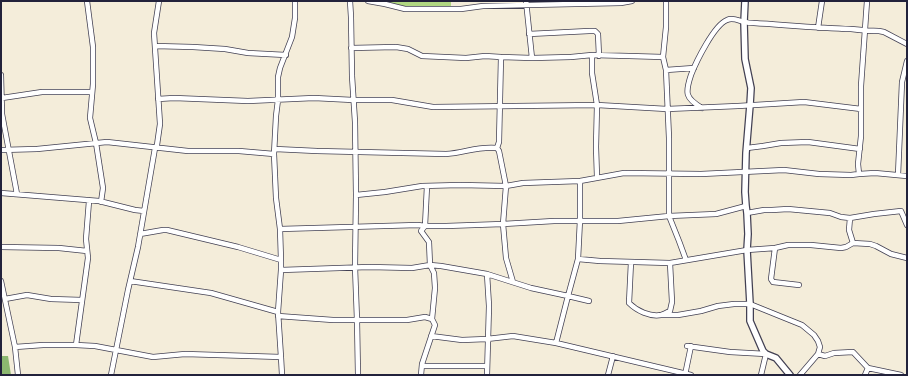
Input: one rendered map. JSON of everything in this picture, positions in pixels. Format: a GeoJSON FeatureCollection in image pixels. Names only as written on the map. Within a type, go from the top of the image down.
{"type":"FeatureCollection","features":[{"type":"Feature","properties":{"kind":"street"},"geometry":{"type":"LineString","coordinates":[[87,1],[93,47],[93,84],[90,118],[103,188],[102,202]]}},
{"type":"Feature","properties":{"kind":"street"},"geometry":{"type":"LineString","coordinates":[[111,375],[138,247],[160,124],[154,33],[159,1]]}},
{"type":"Feature","properties":{"kind":"street"},"geometry":{"type":"LineString","coordinates":[[282,375],[278,314],[281,270],[280,229],[276,198],[274,152],[278,100],[278,77],[292,37],[295,18],[295,1]]}},
{"type":"Feature","properties":{"kind":"street"},"geometry":{"type":"LineString","coordinates":[[350,1],[353,100],[356,122],[355,267],[358,375]]}},
{"type":"Feature","properties":{"kind":"street"},"geometry":{"type":"LineString","coordinates":[[368,1],[406,9],[462,9],[526,3],[621,3],[632,1]]}},
{"type":"Feature","properties":{"kind":"street"},"geometry":{"type":"LineString","coordinates":[[666,1],[666,27],[663,57],[666,70],[669,138],[669,216],[686,260]]}},
{"type":"Feature","properties":{"kind":"street"},"geometry":{"type":"LineString","coordinates":[[745,1],[745,59],[751,84],[745,172],[750,321],[763,351],[766,354]]}},
{"type":"Feature","properties":{"kind":"street"},"geometry":{"type":"LineString","coordinates":[[818,28],[822,1]]}},
{"type":"Feature","properties":{"kind":"street"},"geometry":{"type":"LineString","coordinates":[[859,174],[858,164],[860,149],[861,86],[867,1]]}},
{"type":"Feature","properties":{"kind":"street"},"geometry":{"type":"LineString","coordinates":[[526,3],[532,58]]}},
{"type":"Feature","properties":{"kind":"street"},"geometry":{"type":"LineString","coordinates":[[702,108],[692,102],[688,96],[688,84],[694,68],[708,42],[726,20],[731,19],[744,22],[818,28],[879,31],[907,44]]}},
{"type":"Feature","properties":{"kind":"street"},"geometry":{"type":"LineString","coordinates":[[529,34],[595,31],[598,34],[599,56]]}},
{"type":"Feature","properties":{"kind":"street"},"geometry":{"type":"LineString","coordinates":[[155,46],[213,48],[248,53],[286,54]]}},
{"type":"Feature","properties":{"kind":"street"},"geometry":{"type":"LineString","coordinates":[[351,48],[396,46],[408,49],[422,56],[466,58],[485,56],[532,58],[592,55],[663,57]]}},
{"type":"Feature","properties":{"kind":"street"},"geometry":{"type":"LineString","coordinates":[[592,55],[592,74],[597,105],[597,177]]}},
{"type":"Feature","properties":{"kind":"street"},"geometry":{"type":"LineString","coordinates":[[501,57],[499,142],[497,148],[499,150],[506,186],[503,224],[506,258],[513,282]]}},
{"type":"Feature","properties":{"kind":"street"},"geometry":{"type":"LineString","coordinates":[[898,176],[902,82],[907,61]]}},
{"type":"Feature","properties":{"kind":"street"},"geometry":{"type":"LineString","coordinates":[[666,70],[694,68]]}},
{"type":"Feature","properties":{"kind":"street"},"geometry":{"type":"LineString","coordinates":[[1,75],[2,114],[18,194]]}},
{"type":"Feature","properties":{"kind":"street"},"geometry":{"type":"LineString","coordinates":[[2,98],[42,92],[92,92]]}},
{"type":"Feature","properties":{"kind":"street"},"geometry":{"type":"LineString","coordinates":[[901,97],[907,97]]}},
{"type":"Feature","properties":{"kind":"street"},"geometry":{"type":"LineString","coordinates":[[158,99],[174,98],[248,101],[314,98],[392,100],[433,107],[597,105],[667,109],[804,102],[860,109]]}},
{"type":"Feature","properties":{"kind":"street"},"geometry":{"type":"LineString","coordinates":[[1,150],[58,148],[107,142],[188,151],[452,154],[479,148],[497,148]]}},
{"type":"Feature","properties":{"kind":"street"},"geometry":{"type":"LineString","coordinates":[[746,148],[781,143],[808,142],[860,149]]}},
{"type":"Feature","properties":{"kind":"street"},"geometry":{"type":"LineString","coordinates":[[356,195],[427,186],[506,186],[523,183],[580,181],[624,173],[701,174],[784,170],[851,175],[875,173],[907,176]]}},
{"type":"Feature","properties":{"kind":"street"},"geometry":{"type":"LineString","coordinates":[[556,343],[578,259],[580,181]]}},
{"type":"Feature","properties":{"kind":"street"},"geometry":{"type":"LineString","coordinates":[[421,375],[422,366],[435,325],[432,319],[435,288],[434,273],[430,265],[429,242],[421,232],[425,226],[427,186]]}},
{"type":"Feature","properties":{"kind":"street"},"geometry":{"type":"LineString","coordinates":[[1,193],[102,202],[144,211]]}},
{"type":"Feature","properties":{"kind":"street"},"geometry":{"type":"LineString","coordinates":[[76,345],[88,258],[86,239],[89,201]]}},
{"type":"Feature","properties":{"kind":"street"},"geometry":{"type":"LineString","coordinates":[[280,229],[503,224],[580,220],[618,221],[669,216],[716,214],[746,206]]}},
{"type":"Feature","properties":{"kind":"street"},"geometry":{"type":"LineString","coordinates":[[747,213],[764,210],[788,209],[830,213],[843,218],[850,218],[907,210]]}},
{"type":"Feature","properties":{"kind":"street"},"geometry":{"type":"LineString","coordinates":[[901,211],[907,225]]}},
{"type":"Feature","properties":{"kind":"street"},"geometry":{"type":"LineString","coordinates":[[850,218],[849,230],[853,243]]}},
{"type":"Feature","properties":{"kind":"street"},"geometry":{"type":"LineString","coordinates":[[140,234],[167,230],[238,247],[281,260]]}},
{"type":"Feature","properties":{"kind":"street"},"geometry":{"type":"LineString","coordinates":[[578,259],[670,263],[747,250],[775,248],[788,245],[841,248],[853,243],[870,244],[885,252],[907,258]]}},
{"type":"Feature","properties":{"kind":"street"},"geometry":{"type":"LineString","coordinates":[[1,247],[59,248],[87,251]]}},
{"type":"Feature","properties":{"kind":"street"},"geometry":{"type":"LineString","coordinates":[[775,248],[771,279],[773,282],[799,285]]}},
{"type":"Feature","properties":{"kind":"street"},"geometry":{"type":"LineString","coordinates":[[632,262],[629,303],[646,313],[654,315],[678,315],[718,306],[750,304],[802,325],[814,335],[820,347],[818,354],[800,375]]}},
{"type":"Feature","properties":{"kind":"street"},"geometry":{"type":"LineString","coordinates":[[662,315],[670,311],[672,302],[670,263]]}},
{"type":"Feature","properties":{"kind":"street"},"geometry":{"type":"LineString","coordinates":[[281,270],[355,267],[412,268],[430,265],[487,274],[545,292],[589,301]]}},
{"type":"Feature","properties":{"kind":"street"},"geometry":{"type":"LineString","coordinates":[[487,274],[489,306],[487,375]]}},
{"type":"Feature","properties":{"kind":"street"},"geometry":{"type":"LineString","coordinates":[[1,281],[15,347],[18,375]]}},
{"type":"Feature","properties":{"kind":"street"},"geometry":{"type":"LineString","coordinates":[[130,281],[211,293],[278,314],[333,320],[407,320],[425,317],[432,319]]}},
{"type":"Feature","properties":{"kind":"street"},"geometry":{"type":"LineString","coordinates":[[5,299],[27,295],[82,300]]}},
{"type":"Feature","properties":{"kind":"street"},"geometry":{"type":"LineString","coordinates":[[431,336],[462,340],[513,336],[556,343],[687,375],[689,346],[730,352],[766,354],[776,358],[790,375]]}},
{"type":"Feature","properties":{"kind":"street"},"geometry":{"type":"LineString","coordinates":[[15,347],[43,345],[94,346],[153,357],[185,354],[282,357]]}},
{"type":"Feature","properties":{"kind":"street"},"geometry":{"type":"LineString","coordinates":[[818,354],[825,356],[834,353],[853,352],[868,368],[901,375]]}},
{"type":"Feature","properties":{"kind":"street"},"geometry":{"type":"LineString","coordinates":[[760,375],[766,354]]}},
{"type":"Feature","properties":{"kind":"street"},"geometry":{"type":"LineString","coordinates":[[608,375],[613,356]]}},
{"type":"Feature","properties":{"kind":"street"},"geometry":{"type":"LineString","coordinates":[[422,366],[487,366]]}},
{"type":"Feature","properties":{"kind":"street"},"geometry":{"type":"LineString","coordinates":[[864,375],[868,368]]}},
{"type":"Feature","properties":{"kind":"green space"},"geometry":{"type":"Polygon","coordinates":[[[381,1],[451,1],[451,7],[400,7],[381,1]]]}},
{"type":"Feature","properties":{"kind":"green space"},"geometry":{"type":"Polygon","coordinates":[[[1,356],[8,356],[11,375],[1,375],[1,356]]]}}]}
